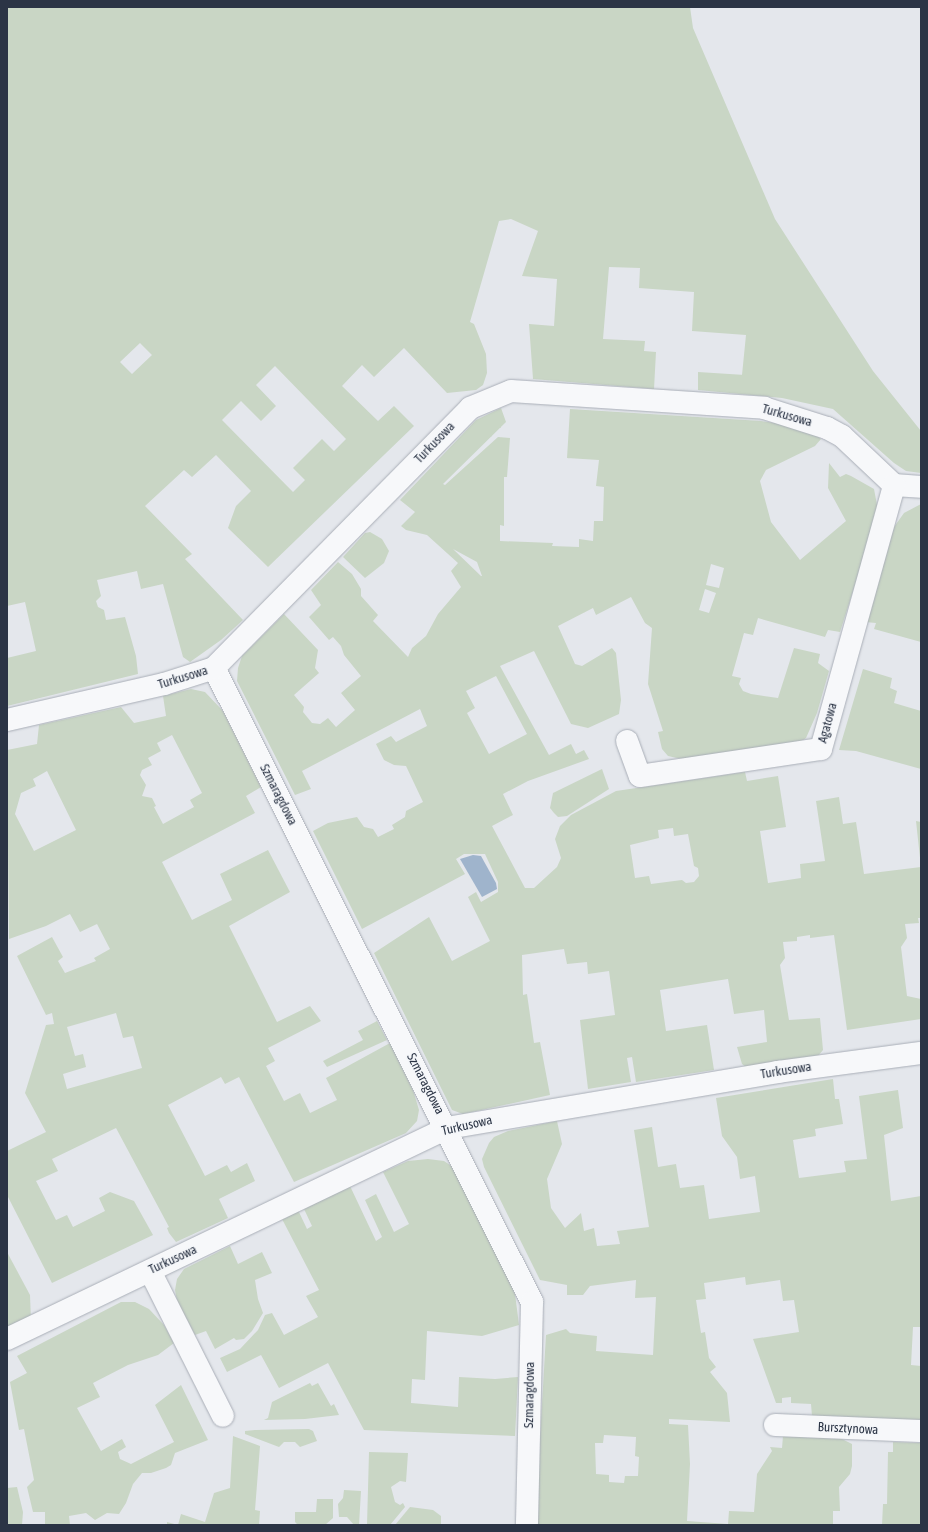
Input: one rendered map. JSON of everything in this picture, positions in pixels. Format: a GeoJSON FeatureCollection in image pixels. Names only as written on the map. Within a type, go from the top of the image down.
{"type":"FeatureCollection","features":[{"type":"Feature","properties":{"kind":"street","name":"Turkusowa"},"geometry":{"type":"LineString","coordinates":[[7,720],[164,684],[214,668],[470,408],[511,391],[764,408],[827,428],[842,436],[894,485]]}},
{"type":"Feature","properties":{"kind":"street"},"geometry":{"type":"LineString","coordinates":[[894,485],[921,487]]}},
{"type":"Feature","properties":{"kind":"street","name":"Agatowa"},"geometry":{"type":"LineString","coordinates":[[627,741],[640,776],[821,749],[894,485]]}},
{"type":"Feature","properties":{"kind":"street","name":"Szmaragdowa"},"geometry":{"type":"LineString","coordinates":[[214,668],[447,1128],[532,1302],[527,1525]]}},
{"type":"Feature","properties":{"kind":"street","name":"Turkusowa"},"geometry":{"type":"LineString","coordinates":[[7,1339],[447,1128],[778,1072],[921,1053]]}},
{"type":"Feature","properties":{"kind":"street"},"geometry":{"type":"LineString","coordinates":[[150,1270],[223,1416]]}},
{"type":"Feature","properties":{"kind":"street","name":"Bursztynowa"},"geometry":{"type":"LineString","coordinates":[[775,1425],[921,1431]]}},
{"type":"Feature","properties":{"kind":"green space"},"geometry":{"type":"Polygon","coordinates":[[[7,7],[690,7],[693,28],[775,219],[873,371],[921,431],[921,473],[906,471],[894,463],[833,409],[782,398],[698,390],[698,372],[742,375],[746,335],[692,331],[694,292],[639,288],[640,268],[609,267],[603,339],[645,341],[644,351],[656,352],[654,389],[533,379],[529,324],[554,326],[557,279],[522,276],[538,231],[511,219],[499,221],[470,322],[474,324],[486,354],[487,373],[483,385],[476,390],[447,393],[404,348],[374,377],[362,365],[342,386],[378,421],[394,406],[414,426],[268,567],[228,528],[236,506],[251,491],[216,455],[192,477],[184,470],[145,506],[192,554],[185,559],[243,620],[221,640],[190,662],[183,657],[163,584],[141,589],[137,571],[97,580],[101,596],[96,601],[98,607],[104,610],[106,620],[125,617],[136,656],[138,674],[7,706],[7,658],[36,651],[25,602],[7,606],[7,7]],[[140,343],[120,362],[132,374],[152,355],[140,343]],[[275,366],[256,385],[276,406],[261,421],[241,401],[222,420],[293,492],[305,480],[293,468],[322,439],[334,451],[346,439],[275,366]]]}},
{"type":"Feature","properties":{"kind":"green space"},"geometry":{"type":"Polygon","coordinates":[[[501,408],[506,422],[443,484],[445,485],[498,437],[510,438],[507,477],[504,477],[504,526],[500,525],[500,541],[553,543],[552,546],[579,547],[579,539],[593,541],[594,521],[603,521],[604,487],[596,486],[599,460],[567,458],[570,409],[761,421],[791,425],[815,434],[821,439],[815,446],[766,470],[760,481],[771,522],[800,560],[846,521],[828,488],[829,463],[840,477],[846,474],[874,489],[878,510],[876,519],[840,632],[828,630],[825,637],[758,618],[753,635],[744,633],[732,676],[741,678],[739,684],[743,691],[751,694],[778,698],[794,648],[820,654],[818,663],[829,671],[817,713],[806,738],[799,743],[686,760],[668,756],[662,749],[658,732],[663,731],[648,684],[652,628],[645,623],[631,597],[596,615],[593,608],[558,626],[575,664],[582,666],[612,648],[616,653],[621,700],[619,714],[588,728],[571,724],[534,651],[500,666],[549,755],[571,744],[576,754],[584,750],[589,759],[528,781],[503,794],[513,815],[492,826],[525,888],[534,888],[557,867],[561,858],[555,839],[560,826],[571,815],[616,791],[745,772],[747,781],[778,776],[786,827],[760,831],[768,883],[801,878],[800,864],[825,861],[816,801],[839,797],[843,824],[856,822],[864,874],[921,867],[921,918],[918,918],[919,923],[905,924],[907,938],[901,947],[907,996],[921,999],[921,1019],[847,1030],[834,935],[810,938],[810,935],[797,937],[797,941],[783,942],[785,958],[780,965],[789,1020],[820,1018],[823,1050],[818,1056],[746,1067],[742,1064],[737,1047],[767,1042],[764,1010],[734,1014],[728,979],[660,990],[666,1031],[707,1025],[714,1070],[636,1082],[632,1057],[627,1058],[631,1082],[588,1089],[580,1020],[615,1015],[609,971],[588,974],[587,962],[567,964],[564,949],[522,955],[523,995],[527,994],[534,1043],[540,1042],[550,1095],[463,1114],[452,1110],[374,953],[429,917],[452,961],[490,941],[468,897],[476,892],[481,902],[498,892],[498,882],[485,854],[464,854],[456,859],[465,874],[362,929],[313,831],[328,823],[357,817],[364,827],[373,829],[378,837],[394,829],[392,825],[405,817],[406,811],[423,802],[406,766],[394,765],[384,760],[376,744],[391,736],[396,742],[427,726],[420,709],[302,771],[311,789],[295,795],[237,681],[238,668],[242,656],[284,614],[318,650],[315,668],[319,673],[294,695],[304,707],[303,712],[312,723],[320,724],[328,718],[336,727],[355,710],[341,693],[361,676],[344,655],[341,646],[333,637],[329,640],[309,617],[321,605],[311,590],[338,562],[352,574],[361,589],[361,596],[378,615],[373,621],[408,657],[412,648],[426,636],[438,614],[461,587],[451,571],[458,563],[427,535],[406,530],[401,526],[415,512],[400,500],[476,420],[501,408]],[[453,549],[481,576],[477,562],[453,549]],[[711,564],[706,585],[719,588],[724,568],[711,564]],[[705,589],[699,610],[709,613],[716,593],[705,589]],[[496,676],[466,691],[475,708],[467,713],[489,754],[527,734],[496,676]],[[673,828],[658,830],[659,838],[630,845],[635,878],[649,876],[651,884],[682,880],[686,883],[694,882],[699,876],[698,868],[694,866],[688,834],[674,836],[673,828]]]}},
{"type":"Feature","properties":{"kind":"green space"},"geometry":{"type":"Polygon","coordinates":[[[921,504],[921,642],[874,629],[876,623],[865,622],[894,527],[904,513],[921,504]]]}},
{"type":"Feature","properties":{"kind":"green space"},"geometry":{"type":"Polygon","coordinates":[[[370,532],[382,539],[389,551],[384,563],[365,578],[343,557],[365,533],[370,532]]]}},
{"type":"Feature","properties":{"kind":"green space"},"geometry":{"type":"Polygon","coordinates":[[[863,669],[892,678],[890,688],[897,691],[894,703],[921,711],[921,769],[856,751],[839,750],[863,669]]]}},
{"type":"Feature","properties":{"kind":"green space"},"geometry":{"type":"Polygon","coordinates":[[[191,689],[205,692],[223,711],[261,787],[246,796],[255,813],[162,862],[192,920],[232,900],[220,874],[268,850],[290,892],[229,926],[277,1022],[310,1006],[321,1021],[268,1048],[275,1061],[266,1066],[284,1101],[300,1093],[310,1113],[337,1100],[326,1078],[390,1043],[413,1090],[419,1110],[417,1121],[406,1133],[294,1182],[239,1077],[225,1084],[221,1077],[168,1105],[205,1176],[227,1165],[231,1172],[247,1163],[255,1181],[219,1199],[228,1218],[176,1242],[169,1233],[167,1228],[169,1227],[116,1128],[52,1159],[58,1171],[36,1181],[56,1220],[67,1215],[73,1227],[105,1211],[99,1198],[110,1192],[134,1201],[153,1235],[52,1283],[7,1195],[7,1151],[46,1132],[25,1093],[46,1025],[54,1024],[52,1013],[46,1015],[17,956],[52,937],[63,957],[58,961],[65,973],[96,961],[94,958],[110,949],[97,924],[80,932],[70,914],[46,926],[9,939],[7,750],[37,744],[39,725],[121,707],[134,723],[166,716],[163,696],[191,689]],[[172,735],[157,743],[161,751],[148,758],[152,765],[142,770],[140,775],[146,785],[142,796],[152,798],[156,806],[154,807],[163,824],[194,807],[190,800],[202,793],[172,735]],[[47,771],[33,779],[36,786],[21,793],[15,814],[34,851],[76,830],[47,771]],[[116,1013],[67,1027],[75,1056],[83,1054],[86,1067],[63,1074],[67,1089],[142,1068],[133,1036],[123,1038],[116,1013]]]}},
{"type":"Feature","properties":{"kind":"green space"},"geometry":{"type":"Polygon","coordinates":[[[602,769],[609,789],[567,816],[558,817],[554,813],[550,808],[553,793],[602,769]]]}},
{"type":"Feature","properties":{"kind":"green space"},"geometry":{"type":"Polygon","coordinates":[[[916,821],[921,822],[921,867],[916,821]]]}},
{"type":"Feature","properties":{"kind":"green space"},"geometry":{"type":"Polygon","coordinates":[[[377,1021],[387,1040],[327,1067],[323,1061],[363,1040],[358,1031],[377,1021]]]}},
{"type":"Feature","properties":{"kind":"green space"},"geometry":{"type":"Polygon","coordinates":[[[833,1079],[835,1099],[839,1099],[843,1124],[815,1129],[816,1136],[793,1140],[799,1178],[846,1172],[844,1161],[867,1159],[859,1096],[898,1090],[903,1128],[884,1135],[891,1201],[921,1196],[921,1327],[913,1327],[911,1365],[921,1366],[921,1421],[812,1416],[811,1404],[791,1403],[791,1397],[782,1398],[782,1403],[776,1403],[753,1339],[799,1332],[794,1300],[783,1301],[780,1280],[746,1285],[745,1277],[704,1283],[706,1299],[696,1300],[701,1333],[705,1332],[709,1358],[716,1367],[710,1372],[727,1393],[730,1422],[669,1419],[669,1424],[688,1425],[690,1464],[687,1521],[728,1524],[729,1511],[754,1512],[757,1474],[772,1451],[770,1447],[782,1448],[783,1436],[842,1439],[852,1444],[852,1466],[850,1474],[839,1487],[840,1511],[833,1511],[833,1525],[535,1525],[546,1335],[566,1329],[570,1333],[597,1336],[596,1351],[653,1355],[656,1297],[635,1298],[636,1280],[590,1286],[583,1295],[567,1295],[567,1285],[540,1280],[484,1167],[482,1159],[489,1143],[494,1137],[508,1131],[557,1121],[562,1144],[547,1179],[551,1208],[565,1228],[581,1213],[584,1231],[594,1228],[597,1246],[620,1244],[617,1231],[649,1227],[634,1130],[652,1127],[658,1167],[676,1164],[680,1188],[704,1185],[709,1219],[760,1212],[755,1176],[740,1179],[737,1157],[722,1136],[716,1098],[833,1079]],[[604,1435],[603,1443],[595,1443],[596,1474],[609,1475],[609,1482],[624,1483],[625,1476],[638,1476],[639,1457],[635,1456],[636,1437],[604,1435]]]}},
{"type":"Feature","properties":{"kind":"green space"},"geometry":{"type":"Polygon","coordinates":[[[428,1159],[444,1161],[453,1167],[514,1286],[519,1325],[482,1336],[427,1331],[425,1380],[412,1379],[411,1403],[458,1407],[459,1377],[495,1379],[518,1377],[515,1436],[364,1430],[328,1363],[279,1388],[261,1355],[227,1372],[220,1358],[240,1349],[258,1330],[265,1315],[272,1313],[284,1335],[318,1317],[306,1296],[319,1290],[282,1219],[298,1210],[307,1229],[312,1226],[304,1209],[350,1186],[376,1241],[382,1237],[365,1200],[376,1194],[394,1232],[409,1224],[383,1172],[408,1161],[428,1159]]]}},
{"type":"Feature","properties":{"kind":"green space"},"geometry":{"type":"Polygon","coordinates":[[[230,1246],[238,1264],[262,1252],[272,1273],[255,1280],[258,1299],[263,1313],[252,1331],[244,1339],[236,1340],[234,1338],[215,1349],[206,1331],[195,1335],[177,1301],[175,1290],[177,1279],[184,1269],[230,1246]]]}},
{"type":"Feature","properties":{"kind":"green space"},"geometry":{"type":"Polygon","coordinates":[[[7,1252],[30,1295],[31,1321],[7,1332],[7,1252]]]}},
{"type":"Feature","properties":{"kind":"green space"},"geometry":{"type":"Polygon","coordinates":[[[121,1302],[135,1302],[149,1309],[164,1325],[174,1343],[158,1355],[128,1365],[93,1383],[100,1397],[77,1408],[101,1451],[122,1439],[126,1447],[118,1452],[120,1459],[131,1464],[174,1442],[155,1405],[181,1385],[208,1440],[175,1453],[171,1465],[166,1468],[151,1473],[142,1473],[133,1484],[126,1503],[119,1514],[107,1513],[95,1520],[86,1513],[69,1516],[70,1525],[45,1525],[45,1512],[33,1512],[27,1487],[34,1480],[24,1429],[19,1430],[10,1382],[27,1373],[17,1356],[121,1302]]]}},
{"type":"Feature","properties":{"kind":"green space"},"geometry":{"type":"Polygon","coordinates":[[[310,1383],[312,1386],[318,1383],[331,1406],[334,1404],[339,1415],[305,1419],[264,1420],[268,1418],[272,1402],[310,1383]]]}},
{"type":"Feature","properties":{"kind":"green space"},"geometry":{"type":"Polygon","coordinates":[[[309,1429],[313,1431],[317,1441],[300,1447],[295,1442],[284,1442],[279,1447],[245,1434],[245,1431],[255,1430],[309,1429]]]}},
{"type":"Feature","properties":{"kind":"green space"},"geometry":{"type":"Polygon","coordinates":[[[233,1436],[260,1446],[255,1510],[260,1511],[259,1525],[178,1525],[181,1514],[205,1522],[214,1493],[230,1488],[233,1436]]]}},
{"type":"Feature","properties":{"kind":"green space"},"geometry":{"type":"Polygon","coordinates":[[[893,1442],[921,1443],[921,1525],[882,1525],[883,1504],[887,1504],[888,1452],[893,1452],[893,1442]]]}},
{"type":"Feature","properties":{"kind":"green space"},"geometry":{"type":"Polygon","coordinates":[[[369,1452],[408,1453],[406,1482],[400,1481],[391,1487],[395,1502],[400,1505],[403,1503],[405,1507],[390,1525],[367,1525],[369,1452]]]}},
{"type":"Feature","properties":{"kind":"green space"},"geometry":{"type":"Polygon","coordinates":[[[17,1487],[23,1512],[22,1525],[7,1525],[7,1488],[17,1487]]]}},
{"type":"Feature","properties":{"kind":"green space"},"geometry":{"type":"Polygon","coordinates":[[[344,1490],[361,1491],[359,1525],[354,1525],[347,1517],[339,1517],[338,1504],[343,1498],[344,1490]]]}},
{"type":"Feature","properties":{"kind":"green space"},"geometry":{"type":"Polygon","coordinates":[[[317,1499],[333,1499],[333,1518],[325,1525],[298,1525],[295,1522],[295,1512],[316,1512],[317,1499]]]}},
{"type":"Feature","properties":{"kind":"green space"},"geometry":{"type":"Polygon","coordinates":[[[410,1507],[433,1510],[441,1516],[441,1525],[395,1525],[410,1507]]]}},
{"type":"Feature","properties":{"kind":"green space"},"geometry":{"type":"Polygon","coordinates":[[[167,1522],[178,1525],[167,1525],[167,1522]]]}},
{"type":"Feature","properties":{"kind":"water"},"geometry":{"type":"Polygon","coordinates":[[[473,855],[481,856],[496,883],[497,889],[482,897],[460,859],[473,855]]]}}]}
